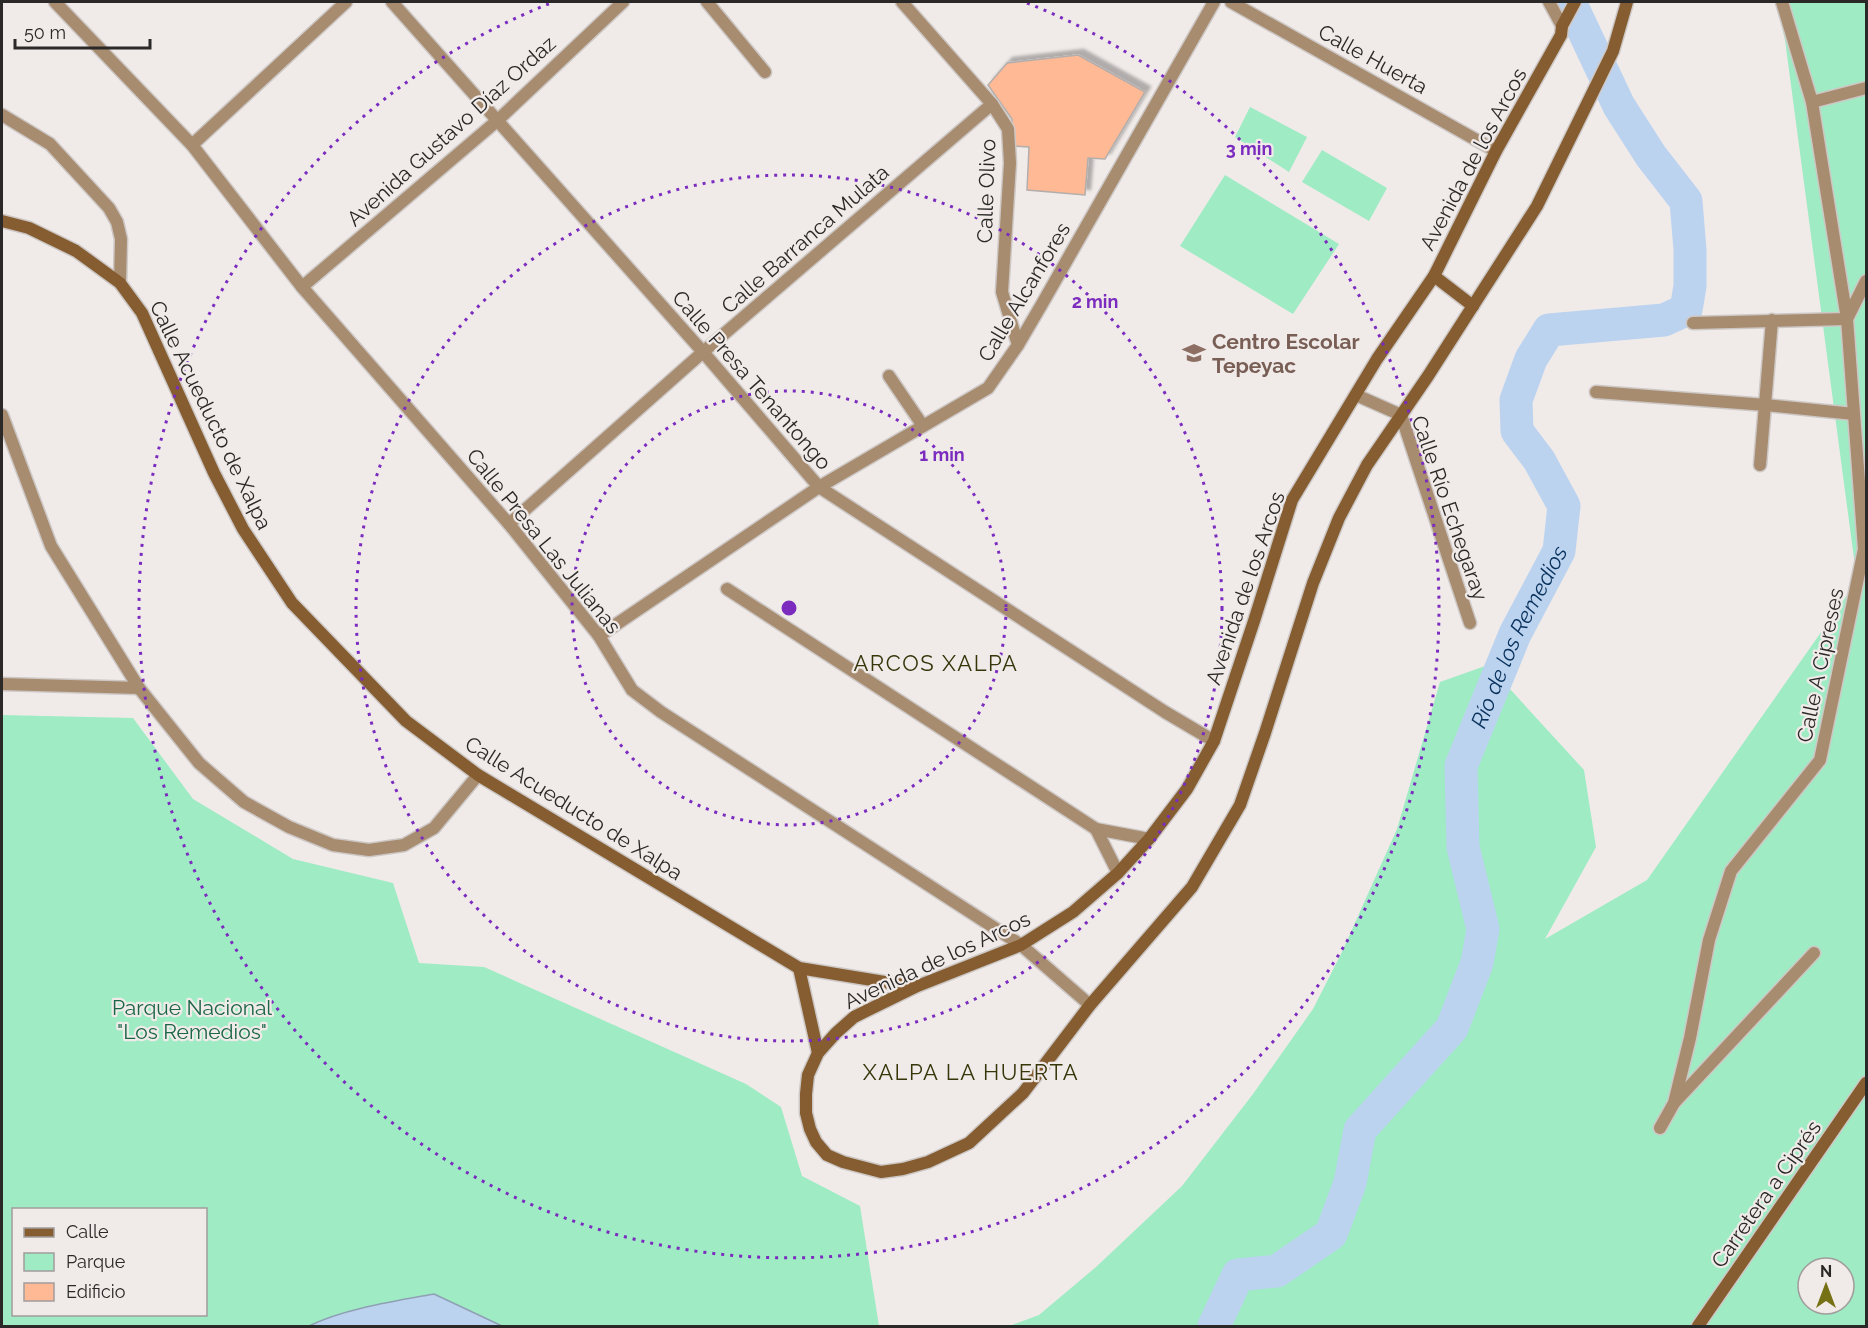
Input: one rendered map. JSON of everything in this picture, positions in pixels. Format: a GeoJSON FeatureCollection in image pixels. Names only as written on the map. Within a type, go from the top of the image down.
{"type":"FeatureCollection","features":[{"type":"Feature","properties":{"kind":"main road"},"geometry":{"type":"LineString","coordinates":[[1565,21],[1575,2]]}},
{"type":"Feature","properties":{"kind":"main road","name":"Avenida de los Arcos"},"geometry":{"type":"LineString","coordinates":[[1565,21],[1561,35],[1496,151],[1434,276],[1377,359],[1292,500],[1214,741],[1187,789],[1149,839],[1118,873],[1073,912],[1021,945],[915,987],[854,1017],[836,1033],[818,1053],[808,1074],[806,1094],[806,1113],[816,1142],[827,1155],[852,1165],[881,1172],[928,1162],[969,1143],[1023,1093],[1090,1005],[1192,887],[1240,805],[1313,583],[1339,518],[1367,465],[1428,376],[1537,206],[1613,51],[1627,2]]}},
{"type":"Feature","properties":{"kind":"main road","name":"Calle Acueducto de Xalpa"},"geometry":{"type":"LineString","coordinates":[[2,221],[29,228],[76,251],[120,283],[142,313],[214,473],[243,529],[292,603],[406,721],[478,775],[799,968],[915,987]]}},
{"type":"Feature","properties":{"kind":"main road"},"geometry":{"type":"LineString","coordinates":[[1434,276],[1473,306]]}},
{"type":"Feature","properties":{"kind":"main road"},"geometry":{"type":"LineString","coordinates":[[799,968],[818,1053]]}},
{"type":"Feature","properties":{"kind":"main road","name":"Carretera a Ciprés"},"geometry":{"type":"LineString","coordinates":[[1698,1326],[1866,1083]]}},
{"type":"Feature","properties":{"kind":"street","name":"Calle Presa Las Julianas"},"geometry":{"type":"LineString","coordinates":[[55,2],[192,145],[302,287],[509,524],[599,636],[632,690],[660,712],[1021,945],[1090,1005]]}},
{"type":"Feature","properties":{"kind":"street"},"geometry":{"type":"LineString","coordinates":[[192,145],[346,2]]}},
{"type":"Feature","properties":{"kind":"street","name":"Calle Presa Tenantongo"},"geometry":{"type":"LineString","coordinates":[[392,2],[703,352],[819,487],[1214,741]]}},
{"type":"Feature","properties":{"kind":"street","name":"Avenida Gustavo Díaz Ordaz"},"geometry":{"type":"LineString","coordinates":[[302,287],[498,120],[623,2]]}},
{"type":"Feature","properties":{"kind":"street"},"geometry":{"type":"LineString","coordinates":[[708,2],[765,72]]}},
{"type":"Feature","properties":{"kind":"street","name":"Calle Olivo"},"geometry":{"type":"LineString","coordinates":[[902,2],[992,104],[1008,129],[1010,163],[1002,292],[1018,345]]}},
{"type":"Feature","properties":{"kind":"street","name":"Calle Alcanfores"},"geometry":{"type":"LineString","coordinates":[[599,636],[819,487],[988,388],[1018,345],[1214,2]]}},
{"type":"Feature","properties":{"kind":"street","name":"Calle Huerta"},"geometry":{"type":"LineString","coordinates":[[1231,2],[1496,151]]}},
{"type":"Feature","properties":{"kind":"street"},"geometry":{"type":"LineString","coordinates":[[1549,2],[1565,21]]}},
{"type":"Feature","properties":{"kind":"street","name":"Calle A Cipreses"},"geometry":{"type":"LineString","coordinates":[[1660,1128],[1674,1103],[1690,1038],[1709,940],[1731,871],[1820,760],[1864,549],[1847,319],[1812,102],[1782,2]]}},
{"type":"Feature","properties":{"kind":"street"},"geometry":{"type":"LineString","coordinates":[[1812,102],[1866,88]]}},
{"type":"Feature","properties":{"kind":"street","name":"Calle Barranca Mulata"},"geometry":{"type":"LineString","coordinates":[[509,524],[703,352],[992,104]]}},
{"type":"Feature","properties":{"kind":"street"},"geometry":{"type":"LineString","coordinates":[[2,115],[50,144],[109,208],[117,222],[121,239],[120,283]]}},
{"type":"Feature","properties":{"kind":"street"},"geometry":{"type":"LineString","coordinates":[[1693,323],[1847,319],[1866,281]]}},
{"type":"Feature","properties":{"kind":"street"},"geometry":{"type":"LineString","coordinates":[[1760,465],[1772,320]]}},
{"type":"Feature","properties":{"kind":"street"},"geometry":{"type":"LineString","coordinates":[[889,376],[923,426]]}},
{"type":"Feature","properties":{"kind":"street"},"geometry":{"type":"LineString","coordinates":[[1596,392],[1854,414]]}},
{"type":"Feature","properties":{"kind":"street","name":"Calle Río Echegaray"},"geometry":{"type":"LineString","coordinates":[[1356,395],[1401,415],[1470,623]]}},
{"type":"Feature","properties":{"kind":"street"},"geometry":{"type":"LineString","coordinates":[[2,415],[51,546],[139,688],[199,763],[244,802],[289,827],[333,845],[369,850],[404,845],[434,828],[478,775]]}},
{"type":"Feature","properties":{"kind":"street"},"geometry":{"type":"LineString","coordinates":[[727,589],[1096,829],[1149,839]]}},
{"type":"Feature","properties":{"kind":"street"},"geometry":{"type":"LineString","coordinates":[[2,684],[139,688]]}},
{"type":"Feature","properties":{"kind":"street"},"geometry":{"type":"LineString","coordinates":[[1096,829],[1118,873]]}},
{"type":"Feature","properties":{"kind":"street"},"geometry":{"type":"LineString","coordinates":[[1674,1103],[1814,953]]}},
{"type":"Feature","properties":{"kind":"green space"},"geometry":{"type":"Polygon","coordinates":[[[1776,2],[1866,2],[1866,1326],[1009,1326],[1039,1315],[1096,1267],[1182,1186],[1253,1094],[1313,1009],[1341,954],[1397,829],[1440,682],[1488,665],[1584,770],[1596,847],[1545,939],[1647,880],[1857,581],[1785,40],[1776,2]]]}},
{"type":"Feature","properties":{"kind":"green space"},"geometry":{"type":"Polygon","coordinates":[[[1250,107],[1307,137],[1289,172],[1235,137],[1250,107]]]}},
{"type":"Feature","properties":{"kind":"green space"},"geometry":{"type":"Polygon","coordinates":[[[1322,150],[1387,188],[1369,221],[1302,182],[1322,150]]]}},
{"type":"Feature","properties":{"kind":"green space"},"geometry":{"type":"Polygon","coordinates":[[[1225,175],[1339,244],[1293,314],[1180,246],[1225,175]]]}},
{"type":"Feature","properties":{"kind":"green space","name":"Parque Nacional \"Los Remedios\""},"geometry":{"type":"Polygon","coordinates":[[[2,715],[133,718],[193,799],[293,859],[393,883],[419,963],[484,967],[746,1084],[781,1107],[802,1176],[860,1206],[879,1326],[2,1326],[2,715]]]}},
{"type":"Feature","properties":{"kind":"water"},"geometry":{"type":"Polygon","coordinates":[[[434,1294],[502,1326],[309,1326],[353,1310],[434,1294]]]}},
{"type":"Feature","properties":{"kind":"building"},"geometry":{"type":"Polygon","coordinates":[[[1078,55],[1145,92],[1105,159],[1088,158],[1085,195],[1027,190],[1029,147],[1013,146],[1012,119],[988,85],[1007,63],[1078,55]]]}},
{"type":"Feature","properties":{"kind":"waterway","name":"Río de los Remedios"},"geometry":{"type":"LineString","coordinates":[[1214,1326],[1238,1275],[1277,1271],[1331,1234],[1350,1183],[1360,1130],[1452,1028],[1477,963],[1483,929],[1463,847],[1461,766],[1515,634],[1559,551],[1564,506],[1539,460],[1517,431],[1516,400],[1531,359],[1549,330],[1664,320],[1686,310],[1690,286],[1686,201],[1651,156],[1619,106],[1570,2]]}},
{"type":"Feature","properties":{"kind":"place","name":"Centro Escolar Tepeyac"},"geometry":{"type":"Point","coordinates":[1194,353]}},
{"type":"Feature","properties":{"kind":"district","name":"ARCOS XALPA"},"geometry":{"type":"Point","coordinates":[936,663]}},
{"type":"Feature","properties":{"kind":"district","name":"XALPA LA HUERTA"},"geometry":{"type":"Point","coordinates":[971,1072]}}]}
